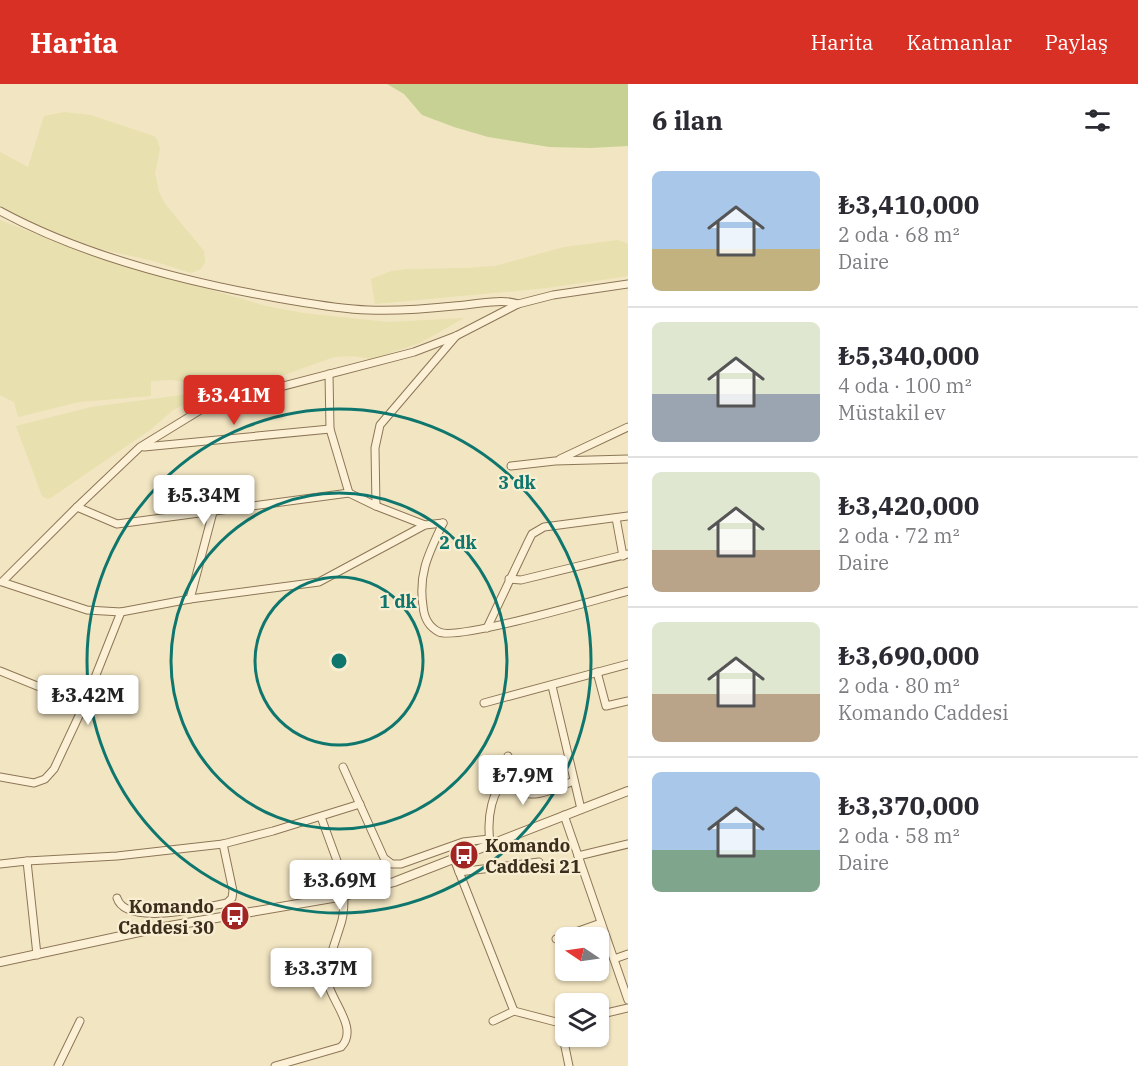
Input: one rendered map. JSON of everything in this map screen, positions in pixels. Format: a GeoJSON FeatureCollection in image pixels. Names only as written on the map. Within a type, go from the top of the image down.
{"type":"FeatureCollection","features":[{"type":"Feature","properties":{"kind":"street"},"geometry":{"type":"LineString","coordinates":[[0,211],[85,248],[191,279],[257,294],[324,306],[368,310],[454,307],[509,302],[518,304]]}},
{"type":"Feature","properties":{"kind":"street"},"geometry":{"type":"LineString","coordinates":[[628,285],[553,295],[518,304],[456,336],[414,352],[207,406],[140,447],[1,583],[87,610],[122,612],[190,599],[320,582],[425,525],[442,523],[425,562],[421,592],[426,619],[436,630],[449,635],[487,628],[628,591]]}},
{"type":"Feature","properties":{"kind":"street"},"geometry":{"type":"LineString","coordinates":[[376,506],[375,448],[380,425],[456,336]]}},
{"type":"Feature","properties":{"kind":"street"},"geometry":{"type":"LineString","coordinates":[[329,374],[330,429],[349,493]]}},
{"type":"Feature","properties":{"kind":"street"},"geometry":{"type":"LineString","coordinates":[[555,461],[628,427]]}},
{"type":"Feature","properties":{"kind":"street"},"geometry":{"type":"LineString","coordinates":[[140,447],[330,429]]}},
{"type":"Feature","properties":{"kind":"street"},"geometry":{"type":"LineString","coordinates":[[511,466],[555,461],[628,459]]}},
{"type":"Feature","properties":{"kind":"street"},"geometry":{"type":"LineString","coordinates":[[77,507],[117,524],[349,493],[425,525]]}},
{"type":"Feature","properties":{"kind":"street"},"geometry":{"type":"LineString","coordinates":[[190,599],[213,512]]}},
{"type":"Feature","properties":{"kind":"street"},"geometry":{"type":"LineString","coordinates":[[487,628],[528,542],[538,530],[544,527],[628,516]]}},
{"type":"Feature","properties":{"kind":"street"},"geometry":{"type":"LineString","coordinates":[[509,579],[521,580],[626,555],[615,518]]}},
{"type":"Feature","properties":{"kind":"street"},"geometry":{"type":"LineString","coordinates":[[0,777],[34,783],[50,775],[84,705],[122,612]]}},
{"type":"Feature","properties":{"kind":"street"},"geometry":{"type":"LineString","coordinates":[[484,703],[628,664]]}},
{"type":"Feature","properties":{"kind":"street"},"geometry":{"type":"LineString","coordinates":[[0,671],[84,705]]}},
{"type":"Feature","properties":{"kind":"street"},"geometry":{"type":"LineString","coordinates":[[597,672],[606,706],[628,701]]}},
{"type":"Feature","properties":{"kind":"street"},"geometry":{"type":"LineString","coordinates":[[552,686],[581,808]]}},
{"type":"Feature","properties":{"kind":"street"},"geometry":{"type":"LineString","coordinates":[[508,756],[518,790],[530,795],[574,781]]}},
{"type":"Feature","properties":{"kind":"street"},"geometry":{"type":"LineString","coordinates":[[343,767],[384,858],[392,864],[406,863],[463,842],[490,842]]}},
{"type":"Feature","properties":{"kind":"street"},"geometry":{"type":"LineString","coordinates":[[490,842],[489,824],[493,802],[503,783],[513,776]]}},
{"type":"Feature","properties":{"kind":"street"},"geometry":{"type":"LineString","coordinates":[[0,962],[158,928],[344,896],[394,882],[454,859],[490,842],[628,791]]}},
{"type":"Feature","properties":{"kind":"street"},"geometry":{"type":"LineString","coordinates":[[0,864],[117,856],[223,844],[360,804]]}},
{"type":"Feature","properties":{"kind":"street"},"geometry":{"type":"LineString","coordinates":[[564,815],[628,1000]]}},
{"type":"Feature","properties":{"kind":"street"},"geometry":{"type":"LineString","coordinates":[[321,816],[344,880]]}},
{"type":"Feature","properties":{"kind":"street"},"geometry":{"type":"LineString","coordinates":[[117,898],[121,906],[129,910],[171,914],[227,903],[232,898],[233,891],[223,844]]}},
{"type":"Feature","properties":{"kind":"street"},"geometry":{"type":"LineString","coordinates":[[578,856],[628,844]]}},
{"type":"Feature","properties":{"kind":"street"},"geometry":{"type":"LineString","coordinates":[[454,859],[514,1011]]}},
{"type":"Feature","properties":{"kind":"street"},"geometry":{"type":"LineString","coordinates":[[27,861],[33,956]]}},
{"type":"Feature","properties":{"kind":"street"},"geometry":{"type":"LineString","coordinates":[[459,872],[539,862]]}},
{"type":"Feature","properties":{"kind":"street"},"geometry":{"type":"LineString","coordinates":[[275,1066],[341,1047],[346,1041],[347,1032],[343,1016],[327,979],[343,914],[344,896]]}},
{"type":"Feature","properties":{"kind":"street"},"geometry":{"type":"LineString","coordinates":[[590,927],[601,923]]}},
{"type":"Feature","properties":{"kind":"street"},"geometry":{"type":"LineString","coordinates":[[614,959],[628,954]]}},
{"type":"Feature","properties":{"kind":"street"},"geometry":{"type":"LineString","coordinates":[[0,968],[33,956]]}},
{"type":"Feature","properties":{"kind":"street"},"geometry":{"type":"LineString","coordinates":[[609,1012],[628,1008]]}},
{"type":"Feature","properties":{"kind":"street"},"geometry":{"type":"LineString","coordinates":[[493,1021],[514,1011],[555,1021]]}},
{"type":"Feature","properties":{"kind":"street"},"geometry":{"type":"LineString","coordinates":[[58,1066],[80,1021]]}},
{"type":"Feature","properties":{"kind":"street"},"geometry":{"type":"LineString","coordinates":[[566,1047],[569,1066]]}},
{"type":"Feature","properties":{"kind":"shaded area"},"geometry":{"type":"Polygon","coordinates":[[[64,112],[91,115],[157,139],[160,149],[155,173],[159,192],[165,204],[204,251],[205,262],[201,269],[191,273],[153,261],[96,248],[26,221],[0,207],[0,152],[28,167],[44,116],[64,112]]]}},
{"type":"Feature","properties":{"kind":"shaded area"},"geometry":{"type":"Polygon","coordinates":[[[0,220],[86,254],[266,306],[303,313],[388,322],[464,318],[420,343],[372,359],[352,356],[334,357],[273,379],[238,386],[214,387],[172,380],[151,381],[151,396],[79,402],[18,417],[14,402],[0,395],[0,220]]]}},
{"type":"Feature","properties":{"kind":"shaded area"},"geometry":{"type":"Polygon","coordinates":[[[618,240],[628,244],[628,276],[547,288],[375,304],[371,279],[391,271],[495,266],[564,247],[618,240]]]}},
{"type":"Feature","properties":{"kind":"shaded area"},"geometry":{"type":"Polygon","coordinates":[[[205,392],[206,398],[173,410],[150,430],[52,497],[48,499],[42,496],[16,426],[91,407],[205,392]]]}},
{"type":"Feature","properties":{"kind":"green space"},"geometry":{"type":"Polygon","coordinates":[[[387,84],[628,84],[628,146],[549,147],[488,137],[422,115],[404,94],[387,84]]]}},
{"type":"Feature","properties":{"kind":"place","name":"Komando Caddesi 21"},"geometry":{"type":"Point","coordinates":[464,855]}},
{"type":"Feature","properties":{"kind":"place","name":"Komando Caddesi 30"},"geometry":{"type":"Point","coordinates":[235,916]}}]}
